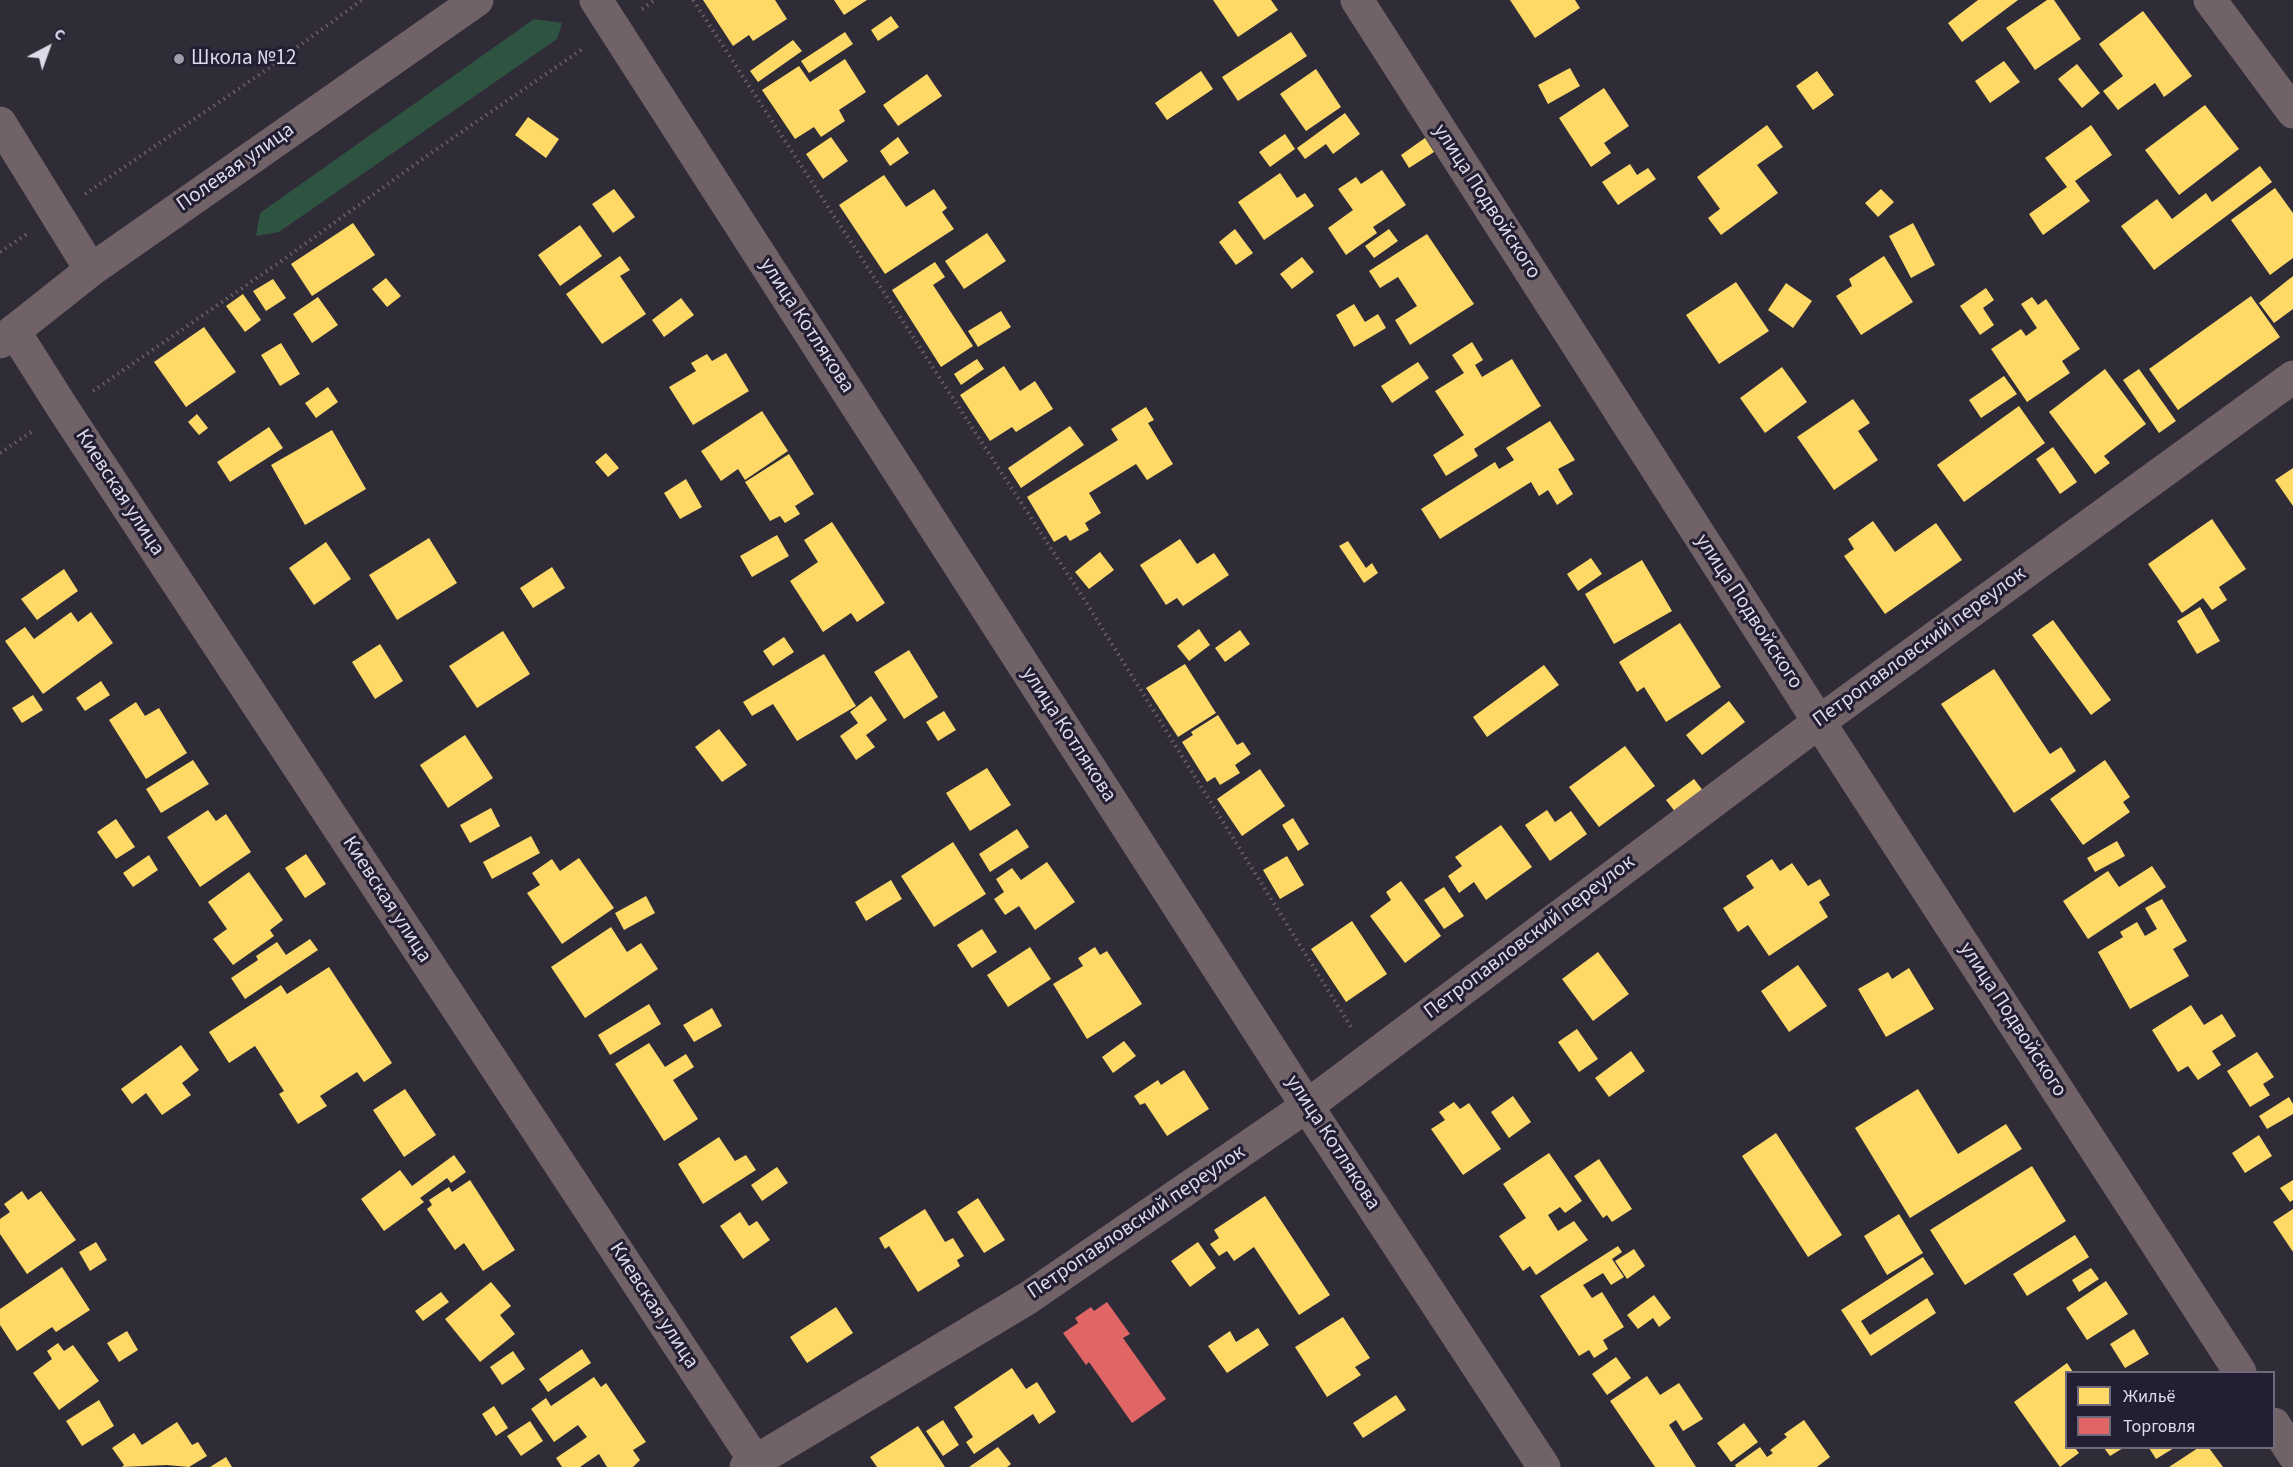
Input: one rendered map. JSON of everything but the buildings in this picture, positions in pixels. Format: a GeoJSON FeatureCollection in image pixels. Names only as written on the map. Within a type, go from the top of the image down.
{"type":"FeatureCollection","features":[{"type":"Feature","properties":{"kind":"street","name":"Полевая улица"},"geometry":{"type":"LineString","coordinates":[[7,337],[91,270],[477,0]]}},
{"type":"Feature","properties":{"kind":"street","name":"улица Котлякова"},"geometry":{"type":"LineString","coordinates":[[596,0],[1307,1106],[1544,1467]]}},
{"type":"Feature","properties":{"kind":"street","name":"улица Подвойского"},"geometry":{"type":"LineString","coordinates":[[1357,0],[1819,722],[2239,1371]]}},
{"type":"Feature","properties":{"kind":"street"},"geometry":{"type":"LineString","coordinates":[[2210,0],[2293,112]]}},
{"type":"Feature","properties":{"kind":"street"},"geometry":{"type":"LineString","coordinates":[[0,123],[91,270]]}},
{"type":"Feature","properties":{"kind":"street","name":"Киевская улица"},"geometry":{"type":"LineString","coordinates":[[7,337],[64,410],[753,1465]]}},
{"type":"Feature","properties":{"kind":"street","name":"Петропавловский переулок"},"geometry":{"type":"LineString","coordinates":[[753,1465],[1028,1298],[1307,1106],[1819,722],[2293,377]]}},
{"type":"Feature","properties":{"kind":"street"},"geometry":{"type":"LineString","coordinates":[[2275,1426],[2293,1454]]}},
{"type":"Feature","properties":{"kind":"path"},"geometry":{"type":"LineString","coordinates":[[80,197],[266,70],[362,0]]}},
{"type":"Feature","properties":{"kind":"path"},"geometry":{"type":"LineString","coordinates":[[0,453],[155,349],[428,155],[654,0]]}},
{"type":"Feature","properties":{"kind":"path"},"geometry":{"type":"LineString","coordinates":[[693,0],[1082,596],[1370,1059]]}},
{"type":"Feature","properties":{"kind":"path"},"geometry":{"type":"LineString","coordinates":[[0,252],[35,228]]}},
{"type":"Feature","properties":{"kind":"green space"},"geometry":{"type":"Polygon","coordinates":[[[534,19],[562,23],[557,39],[279,232],[256,236],[260,213],[534,19]]]}},
{"type":"Feature","properties":{"kind":"place","name":"Школа №12"},"geometry":{"type":"Point","coordinates":[179,59]}}]}
